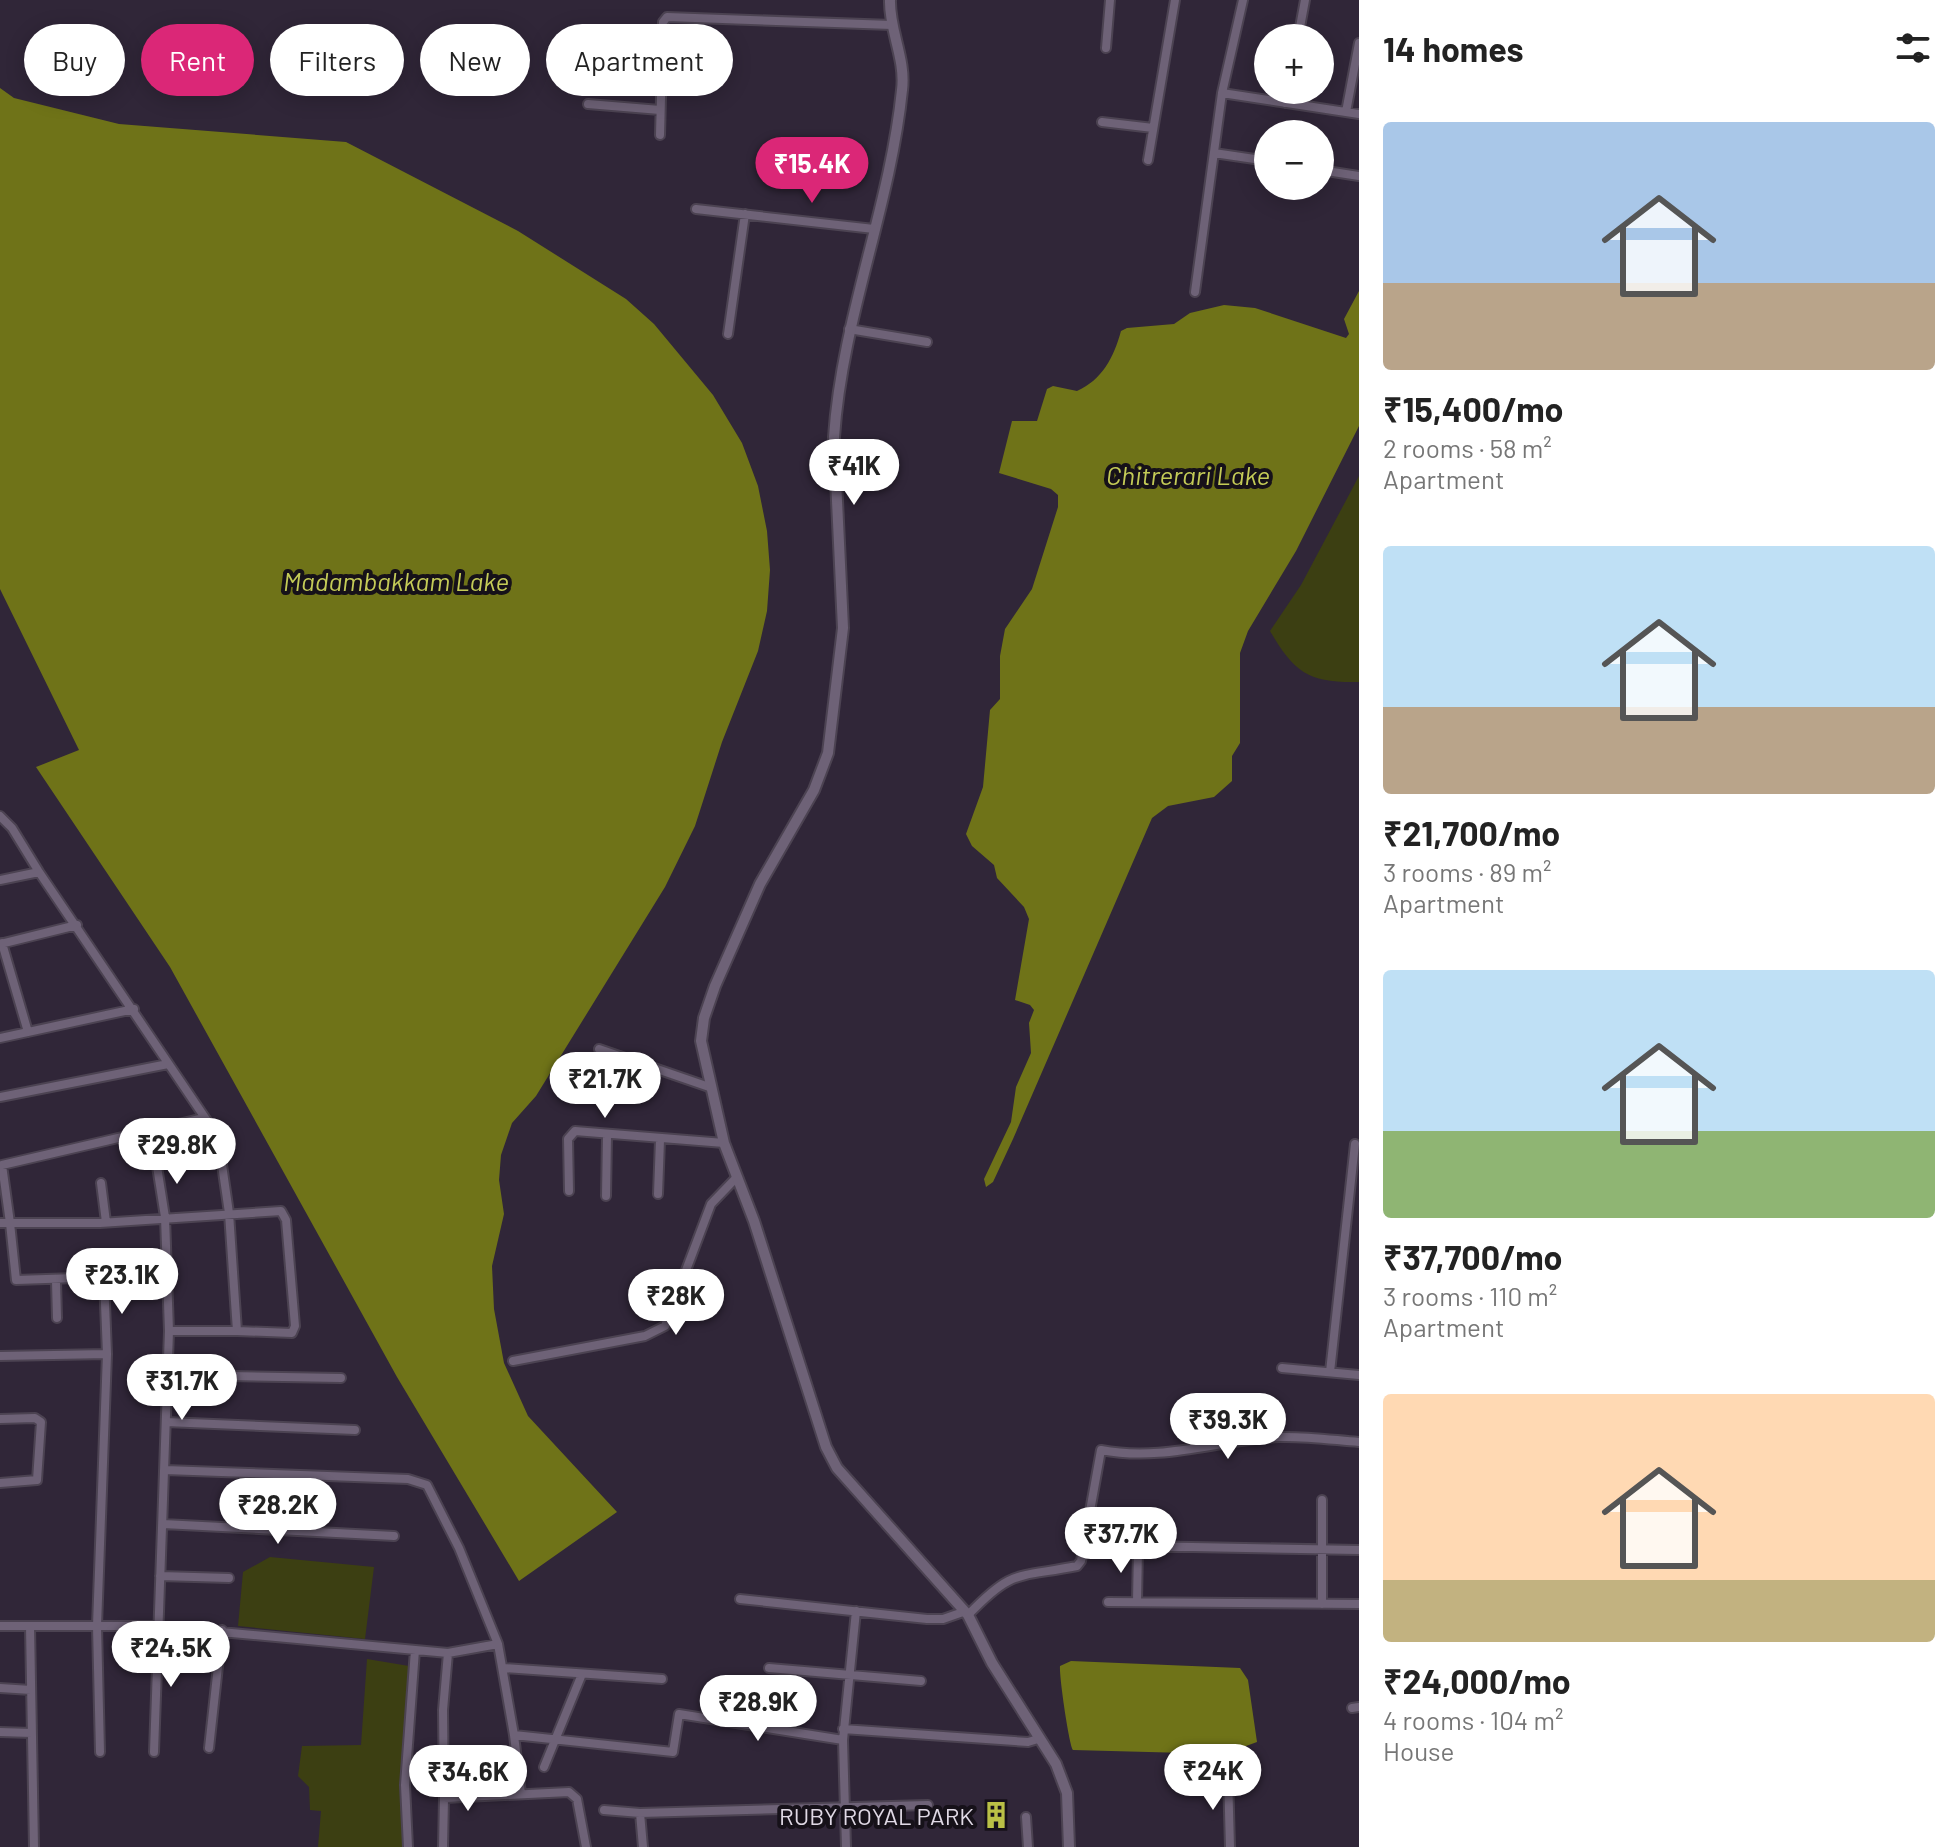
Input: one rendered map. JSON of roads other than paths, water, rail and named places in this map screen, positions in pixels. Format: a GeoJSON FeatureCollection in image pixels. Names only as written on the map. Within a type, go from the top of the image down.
{"type":"FeatureCollection","features":[{"type":"Feature","properties":{"kind":"street"},"geometry":{"type":"LineString","coordinates":[[890,0],[903,87],[874,229],[849,329],[834,437],[843,628],[835,720],[821,774],[760,884],[704,1018],[702,1051],[724,1143],[754,1221],[826,1447],[837,1468],[966,1613],[992,1663],[1056,1764],[1067,1793],[1069,1847]]}},
{"type":"Feature","properties":{"kind":"street"},"geometry":{"type":"LineString","coordinates":[[1148,160],[1175,0]]}},
{"type":"Feature","properties":{"kind":"street"},"geometry":{"type":"LineString","coordinates":[[1195,292],[1222,93],[1243,0]]}},
{"type":"Feature","properties":{"kind":"street"},"geometry":{"type":"LineString","coordinates":[[1301,24],[1305,0]]}},
{"type":"Feature","properties":{"kind":"street"},"geometry":{"type":"LineString","coordinates":[[1106,48],[1110,3]]}},
{"type":"Feature","properties":{"kind":"street"},"geometry":{"type":"LineString","coordinates":[[660,135],[663,22],[670,15],[786,23],[892,25]]}},
{"type":"Feature","properties":{"kind":"street"},"geometry":{"type":"LineString","coordinates":[[1346,112],[1359,43]]}},
{"type":"Feature","properties":{"kind":"street"},"geometry":{"type":"LineString","coordinates":[[1222,93],[1254,98]]}},
{"type":"Feature","properties":{"kind":"street"},"geometry":{"type":"LineString","coordinates":[[588,104],[660,110]]}},
{"type":"Feature","properties":{"kind":"street"},"geometry":{"type":"LineString","coordinates":[[1292,104],[1359,114]]}},
{"type":"Feature","properties":{"kind":"street"},"geometry":{"type":"LineString","coordinates":[[1102,122],[1153,128]]}},
{"type":"Feature","properties":{"kind":"street"},"geometry":{"type":"LineString","coordinates":[[1214,153],[1254,159]]}},
{"type":"Feature","properties":{"kind":"street"},"geometry":{"type":"LineString","coordinates":[[1334,172],[1359,176]]}},
{"type":"Feature","properties":{"kind":"street"},"geometry":{"type":"LineString","coordinates":[[696,209],[874,229]]}},
{"type":"Feature","properties":{"kind":"street"},"geometry":{"type":"LineString","coordinates":[[728,334],[745,214]]}},
{"type":"Feature","properties":{"kind":"street"},"geometry":{"type":"LineString","coordinates":[[849,329],[927,342]]}},
{"type":"Feature","properties":{"kind":"street"},"geometry":{"type":"LineString","coordinates":[[0,816],[12,828],[218,1137],[229,1213],[237,1331]]}},
{"type":"Feature","properties":{"kind":"street"},"geometry":{"type":"LineString","coordinates":[[0,880],[39,872]]}},
{"type":"Feature","properties":{"kind":"street"},"geometry":{"type":"LineString","coordinates":[[28,1032],[1,944],[77,925]]}},
{"type":"Feature","properties":{"kind":"street"},"geometry":{"type":"LineString","coordinates":[[0,1038],[134,1009]]}},
{"type":"Feature","properties":{"kind":"street"},"geometry":{"type":"LineString","coordinates":[[599,1049],[712,1088]]}},
{"type":"Feature","properties":{"kind":"street"},"geometry":{"type":"LineString","coordinates":[[0,1097],[168,1064]]}},
{"type":"Feature","properties":{"kind":"street"},"geometry":{"type":"LineString","coordinates":[[166,1275],[21,1282],[14,1278],[5,1223],[1,1160],[204,1118]]}},
{"type":"Feature","properties":{"kind":"street"},"geometry":{"type":"LineString","coordinates":[[569,1191],[569,1135],[575,1131],[607,1136],[724,1143]]}},
{"type":"Feature","properties":{"kind":"street"},"geometry":{"type":"LineString","coordinates":[[606,1196],[607,1136]]}},
{"type":"Feature","properties":{"kind":"street"},"geometry":{"type":"LineString","coordinates":[[658,1194],[660,1140]]}},
{"type":"Feature","properties":{"kind":"street"},"geometry":{"type":"LineString","coordinates":[[1330,1372],[1355,1144]]}},
{"type":"Feature","properties":{"kind":"street"},"geometry":{"type":"LineString","coordinates":[[154,1752],[156,1626],[163,1524],[169,1331],[165,1217],[156,1160]]}},
{"type":"Feature","properties":{"kind":"street"},"geometry":{"type":"LineString","coordinates":[[513,1361],[645,1336],[665,1326],[711,1204],[736,1178]]}},
{"type":"Feature","properties":{"kind":"street"},"geometry":{"type":"LineString","coordinates":[[101,1183],[106,1222]]}},
{"type":"Feature","properties":{"kind":"street"},"geometry":{"type":"LineString","coordinates":[[5,1223],[106,1222],[278,1210],[285,1216],[295,1326],[292,1333],[169,1331]]}},
{"type":"Feature","properties":{"kind":"street"},"geometry":{"type":"LineString","coordinates":[[100,1752],[97,1626],[107,1354],[104,1278]]}},
{"type":"Feature","properties":{"kind":"street"},"geometry":{"type":"LineString","coordinates":[[56,1281],[57,1318]]}},
{"type":"Feature","properties":{"kind":"street"},"geometry":{"type":"LineString","coordinates":[[0,1356],[107,1354]]}},
{"type":"Feature","properties":{"kind":"street"},"geometry":{"type":"LineString","coordinates":[[1282,1368],[1359,1375]]}},
{"type":"Feature","properties":{"kind":"street"},"geometry":{"type":"LineString","coordinates":[[167,1375],[341,1378]]}},
{"type":"Feature","properties":{"kind":"street"},"geometry":{"type":"LineString","coordinates":[[0,1419],[35,1418],[41,1422],[37,1480],[0,1483]]}},
{"type":"Feature","properties":{"kind":"street"},"geometry":{"type":"LineString","coordinates":[[166,1422],[355,1430]]}},
{"type":"Feature","properties":{"kind":"street"},"geometry":{"type":"LineString","coordinates":[[740,1599],[943,1619],[966,1613],[1008,1578],[1077,1566],[1085,1545],[1101,1450],[1126,1455],[1168,1454],[1278,1437],[1359,1442]]}},
{"type":"Feature","properties":{"kind":"street"},"geometry":{"type":"LineString","coordinates":[[165,1470],[420,1482],[427,1485],[459,1548],[498,1644],[521,1794]]}},
{"type":"Feature","properties":{"kind":"street"},"geometry":{"type":"LineString","coordinates":[[1322,1500],[1322,1604]]}},
{"type":"Feature","properties":{"kind":"street"},"geometry":{"type":"LineString","coordinates":[[163,1524],[394,1536]]}},
{"type":"Feature","properties":{"kind":"street"},"geometry":{"type":"LineString","coordinates":[[1085,1545],[1359,1550]]}},
{"type":"Feature","properties":{"kind":"street"},"geometry":{"type":"LineString","coordinates":[[1137,1602],[1138,1548]]}},
{"type":"Feature","properties":{"kind":"street"},"geometry":{"type":"LineString","coordinates":[[160,1576],[229,1578]]}},
{"type":"Feature","properties":{"kind":"street"},"geometry":{"type":"LineString","coordinates":[[1108,1602],[1359,1604]]}},
{"type":"Feature","properties":{"kind":"street"},"geometry":{"type":"LineString","coordinates":[[846,1847],[842,1805],[843,1729],[856,1611]]}},
{"type":"Feature","properties":{"kind":"street"},"geometry":{"type":"LineString","coordinates":[[0,1626],[156,1626],[448,1653],[498,1644]]}},
{"type":"Feature","properties":{"kind":"street"},"geometry":{"type":"LineString","coordinates":[[30,1626],[34,1847]]}},
{"type":"Feature","properties":{"kind":"street"},"geometry":{"type":"LineString","coordinates":[[209,1748],[222,1630]]}},
{"type":"Feature","properties":{"kind":"street"},"geometry":{"type":"LineString","coordinates":[[408,1847],[405,1785],[415,1650]]}},
{"type":"Feature","properties":{"kind":"street"},"geometry":{"type":"LineString","coordinates":[[443,1847],[443,1710],[448,1653]]}},
{"type":"Feature","properties":{"kind":"street"},"geometry":{"type":"LineString","coordinates":[[504,1668],[662,1679]]}},
{"type":"Feature","properties":{"kind":"street"},"geometry":{"type":"LineString","coordinates":[[769,1668],[921,1681]]}},
{"type":"Feature","properties":{"kind":"street"},"geometry":{"type":"LineString","coordinates":[[544,1767],[582,1674]]}},
{"type":"Feature","properties":{"kind":"street"},"geometry":{"type":"LineString","coordinates":[[0,1688],[31,1690]]}},
{"type":"Feature","properties":{"kind":"street"},"geometry":{"type":"LineString","coordinates":[[514,1735],[673,1752],[679,1714],[843,1740]]}},
{"type":"Feature","properties":{"kind":"street"},"geometry":{"type":"LineString","coordinates":[[843,1729],[946,1738],[1028,1742],[1038,1739]]}},
{"type":"Feature","properties":{"kind":"street"},"geometry":{"type":"LineString","coordinates":[[0,1732],[32,1733]]}},
{"type":"Feature","properties":{"kind":"street"},"geometry":{"type":"LineString","coordinates":[[1228,1775],[1230,1847]]}},
{"type":"Feature","properties":{"kind":"street"},"geometry":{"type":"LineString","coordinates":[[444,1798],[574,1794],[586,1847]]}},
{"type":"Feature","properties":{"kind":"street"},"geometry":{"type":"LineString","coordinates":[[604,1810],[640,1813],[928,1805]]}},
{"type":"Feature","properties":{"kind":"street"},"geometry":{"type":"LineString","coordinates":[[640,1813],[643,1847]]}},
{"type":"Feature","properties":{"kind":"street"},"geometry":{"type":"LineString","coordinates":[[1026,1817],[1028,1847]]}},
{"type":"Feature","properties":{"kind":"water","name":"Madambakkam Lake"},"geometry":{"type":"Polygon","coordinates":[[[0,88],[14,98],[119,124],[346,142],[518,231],[626,299],[654,324],[713,395],[742,443],[758,486],[767,531],[770,570],[767,611],[758,651],[722,742],[695,826],[665,887],[536,1096],[512,1123],[501,1155],[499,1180],[504,1214],[492,1266],[494,1309],[504,1363],[528,1416],[617,1512],[519,1581],[397,1377],[170,967],[36,767],[79,750],[0,589],[0,88]]]}},
{"type":"Feature","properties":{"kind":"water","name":"Chitrerari Lake"},"geometry":{"type":"Polygon","coordinates":[[[1359,291],[1359,426],[1296,551],[1248,631],[1240,653],[1240,743],[1232,756],[1232,781],[1214,797],[1168,806],[1152,818],[1013,1139],[993,1182],[986,1187],[984,1179],[1011,1122],[1016,1087],[1031,1053],[1029,1023],[1034,1010],[1030,1005],[1015,1000],[1029,919],[1024,907],[997,878],[994,865],[972,846],[966,834],[983,787],[990,710],[1000,699],[1000,656],[1005,629],[1032,589],[1058,507],[1058,495],[1051,489],[999,473],[1012,421],[1037,421],[1047,389],[1053,386],[1077,391],[1093,381],[1111,359],[1121,331],[1127,328],[1174,324],[1190,313],[1224,305],[1255,308],[1346,338],[1349,334],[1344,319],[1359,291]]]}},
{"type":"Feature","properties":{"kind":"water"},"geometry":{"type":"Polygon","coordinates":[[[1071,1661],[1240,1668],[1248,1680],[1257,1742],[1224,1754],[1073,1750],[1060,1672],[1060,1666],[1071,1661]]]}},
{"type":"Feature","properties":{"kind":"place","name":"RUBY ROYAL PARK"},"geometry":{"type":"Point","coordinates":[996,1815]}}]}
